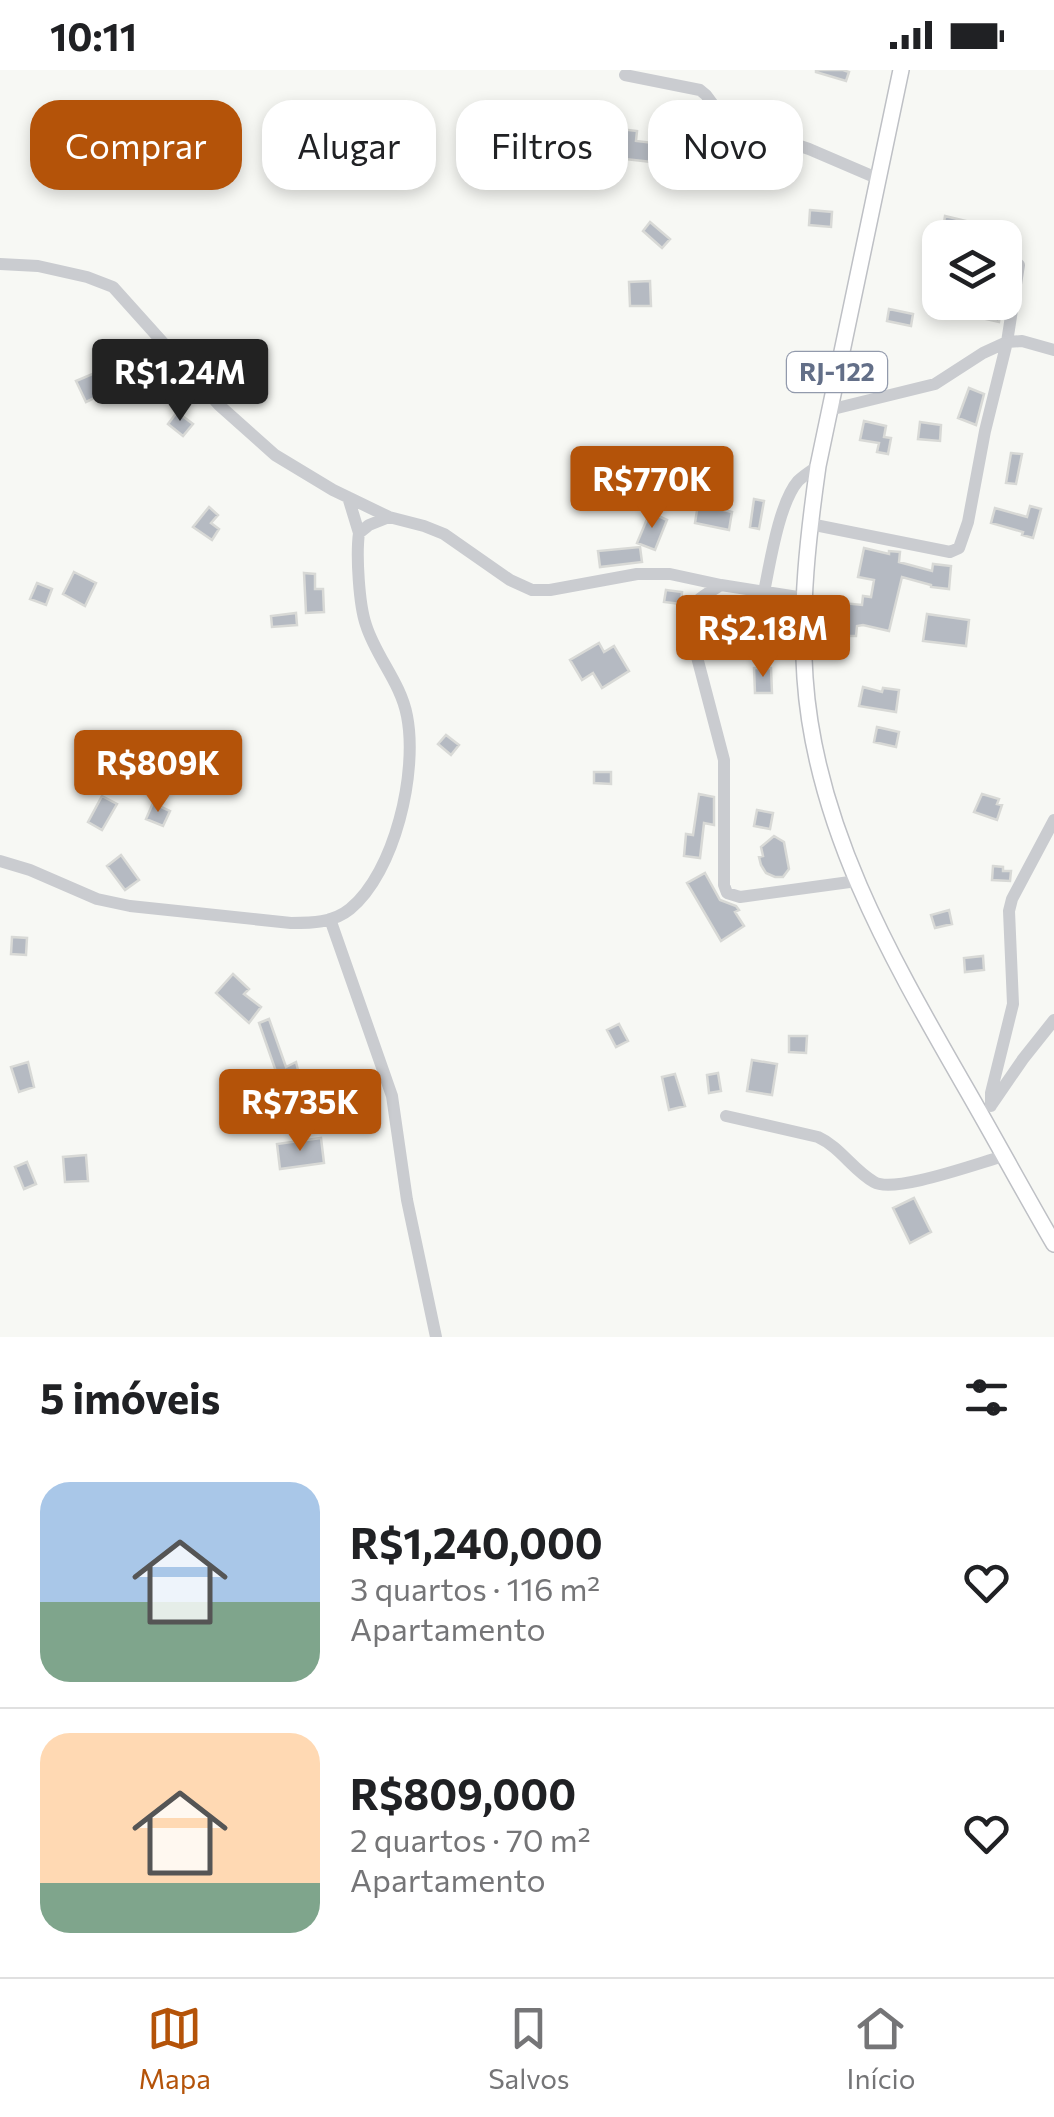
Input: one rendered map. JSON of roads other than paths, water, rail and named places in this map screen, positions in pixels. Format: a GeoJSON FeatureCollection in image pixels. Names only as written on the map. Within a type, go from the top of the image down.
{"type":"FeatureCollection","features":[{"type":"Feature","properties":{"kind":"main road","name":"RJ-122"},"geometry":{"type":"LineString","coordinates":[[902,70],[818,466],[804,598],[805,678],[825,792],[873,920],[910,990],[987,1113],[1004,1156],[1054,1244]]}},
{"type":"Feature","properties":{"kind":"street"},"geometry":{"type":"LineString","coordinates":[[624,75],[700,90],[732,123],[809,149],[879,179]]}},
{"type":"Feature","properties":{"kind":"street"},"geometry":{"type":"LineString","coordinates":[[0,264],[38,266],[113,287],[220,405],[275,455],[390,517],[444,534],[510,580],[532,590],[638,574],[670,574],[804,598]]}},
{"type":"Feature","properties":{"kind":"street"},"geometry":{"type":"LineString","coordinates":[[810,524],[950,552],[960,548],[1009,320]]}},
{"type":"Feature","properties":{"kind":"street"},"geometry":{"type":"LineString","coordinates":[[829,410],[935,384],[1006,342],[1022,341],[1054,350]]}},
{"type":"Feature","properties":{"kind":"street"},"geometry":{"type":"LineString","coordinates":[[764,592],[778,528],[793,488],[818,466]]}},
{"type":"Feature","properties":{"kind":"street"},"geometry":{"type":"LineString","coordinates":[[0,861],[97,899],[130,906],[291,923],[316,923],[350,909],[384,862],[406,789],[410,756],[407,714],[366,626],[359,533],[348,497]]}},
{"type":"Feature","properties":{"kind":"street"},"geometry":{"type":"LineString","coordinates":[[359,533],[390,517]]}},
{"type":"Feature","properties":{"kind":"street"},"geometry":{"type":"LineString","coordinates":[[721,585],[693,604],[686,619],[724,760],[727,893],[740,897],[856,881]]}},
{"type":"Feature","properties":{"kind":"street"},"geometry":{"type":"LineString","coordinates":[[987,1113],[1013,1004],[1009,911],[1054,820]]}},
{"type":"Feature","properties":{"kind":"street"},"geometry":{"type":"LineString","coordinates":[[330,919],[392,1096],[407,1200],[436,1337]]}},
{"type":"Feature","properties":{"kind":"street"},"geometry":{"type":"LineString","coordinates":[[987,1113],[1054,1020]]}},
{"type":"Feature","properties":{"kind":"street"},"geometry":{"type":"LineString","coordinates":[[726,1116],[818,1137],[884,1186],[909,1183],[1004,1156]]}}]}
